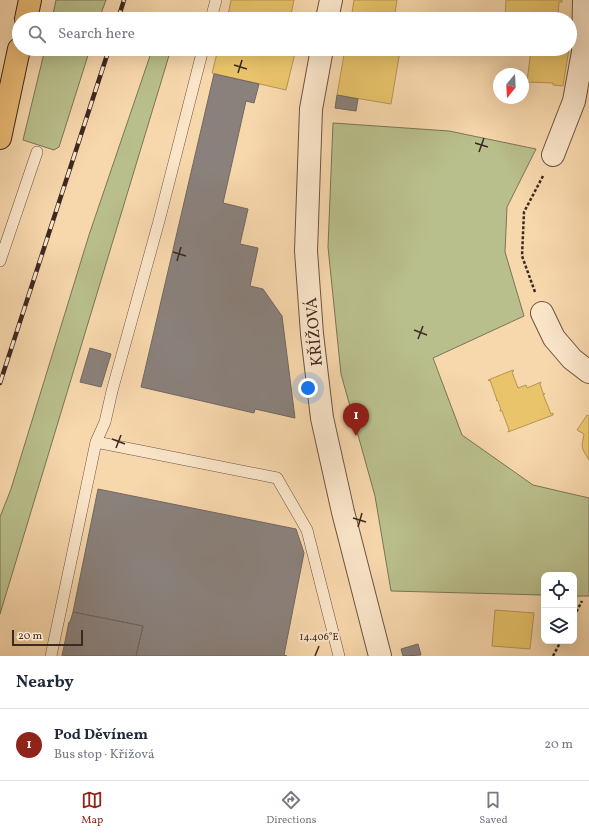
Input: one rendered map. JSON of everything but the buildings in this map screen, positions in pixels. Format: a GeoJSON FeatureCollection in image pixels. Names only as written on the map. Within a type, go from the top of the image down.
{"type":"FeatureCollection","features":[{"type":"Feature","properties":{"kind":"highway"},"geometry":{"type":"LineString","coordinates":[[27,12],[30,0]]}},
{"type":"Feature","properties":{"kind":"highway"},"geometry":{"type":"LineString","coordinates":[[0,138],[18,56]]}},
{"type":"Feature","properties":{"kind":"street"},"geometry":{"type":"LineString","coordinates":[[328,12],[331,0]]}},
{"type":"Feature","properties":{"kind":"street"},"geometry":{"type":"LineString","coordinates":[[553,155],[574,101],[583,52],[584,0]]}},
{"type":"Feature","properties":{"kind":"street","name":"KŘÍŽOVÁ"},"geometry":{"type":"LineString","coordinates":[[321,56],[311,108],[306,251],[312,334],[322,418],[343,512],[380,656]]}},
{"type":"Feature","properties":{"kind":"street"},"geometry":{"type":"LineString","coordinates":[[542,313],[554,338],[572,359],[589,372]]}},
{"type":"Feature","properties":{"kind":"lane"},"geometry":{"type":"LineString","coordinates":[[213,12],[216,0]]}},
{"type":"Feature","properties":{"kind":"lane"},"geometry":{"type":"LineString","coordinates":[[51,656],[96,442],[105,422],[201,56]]}},
{"type":"Feature","properties":{"kind":"lane"},"geometry":{"type":"LineString","coordinates":[[0,261],[37,152]]}},
{"type":"Feature","properties":{"kind":"lane"},"geometry":{"type":"LineString","coordinates":[[96,442],[278,478],[307,530],[339,656]]}},
{"type":"Feature","properties":{"kind":"path"},"geometry":{"type":"LineString","coordinates":[[542,313],[522,256],[524,212],[553,155]]}},
{"type":"Feature","properties":{"kind":"path"},"geometry":{"type":"LineString","coordinates":[[577,610],[582,600]]}},
{"type":"Feature","properties":{"kind":"path"},"geometry":{"type":"LineString","coordinates":[[553,656],[559,644]]}},
{"type":"Feature","properties":{"kind":"green space"},"geometry":{"type":"Polygon","coordinates":[[[56,0],[106,0],[102,12],[53,12],[56,0]]]}},
{"type":"Feature","properties":{"kind":"green space"},"geometry":{"type":"Polygon","coordinates":[[[43,56],[88,56],[59,147],[54,150],[23,140],[43,56]]]}},
{"type":"Feature","properties":{"kind":"green space"},"geometry":{"type":"Polygon","coordinates":[[[150,56],[169,56],[0,614],[0,517],[11,489],[89,235],[150,56]]]}},
{"type":"Feature","properties":{"kind":"green space"},"geometry":{"type":"Polygon","coordinates":[[[333,123],[449,131],[536,149],[507,207],[505,252],[524,316],[433,358],[462,435],[533,485],[589,498],[589,596],[577,596],[577,572],[541,572],[541,595],[391,591],[375,496],[341,374],[328,247],[333,123]]]}},
{"type":"Feature","properties":{"kind":"railway"},"geometry":{"type":"LineString","coordinates":[[120,12],[124,0]]}},
{"type":"Feature","properties":{"kind":"railway"},"geometry":{"type":"LineString","coordinates":[[0,383],[107,56]]}},
{"type":"Feature","properties":{"kind":"place","name":"Pod Děvínem"},"geometry":{"type":"Point","coordinates":[356,436]}}]}
